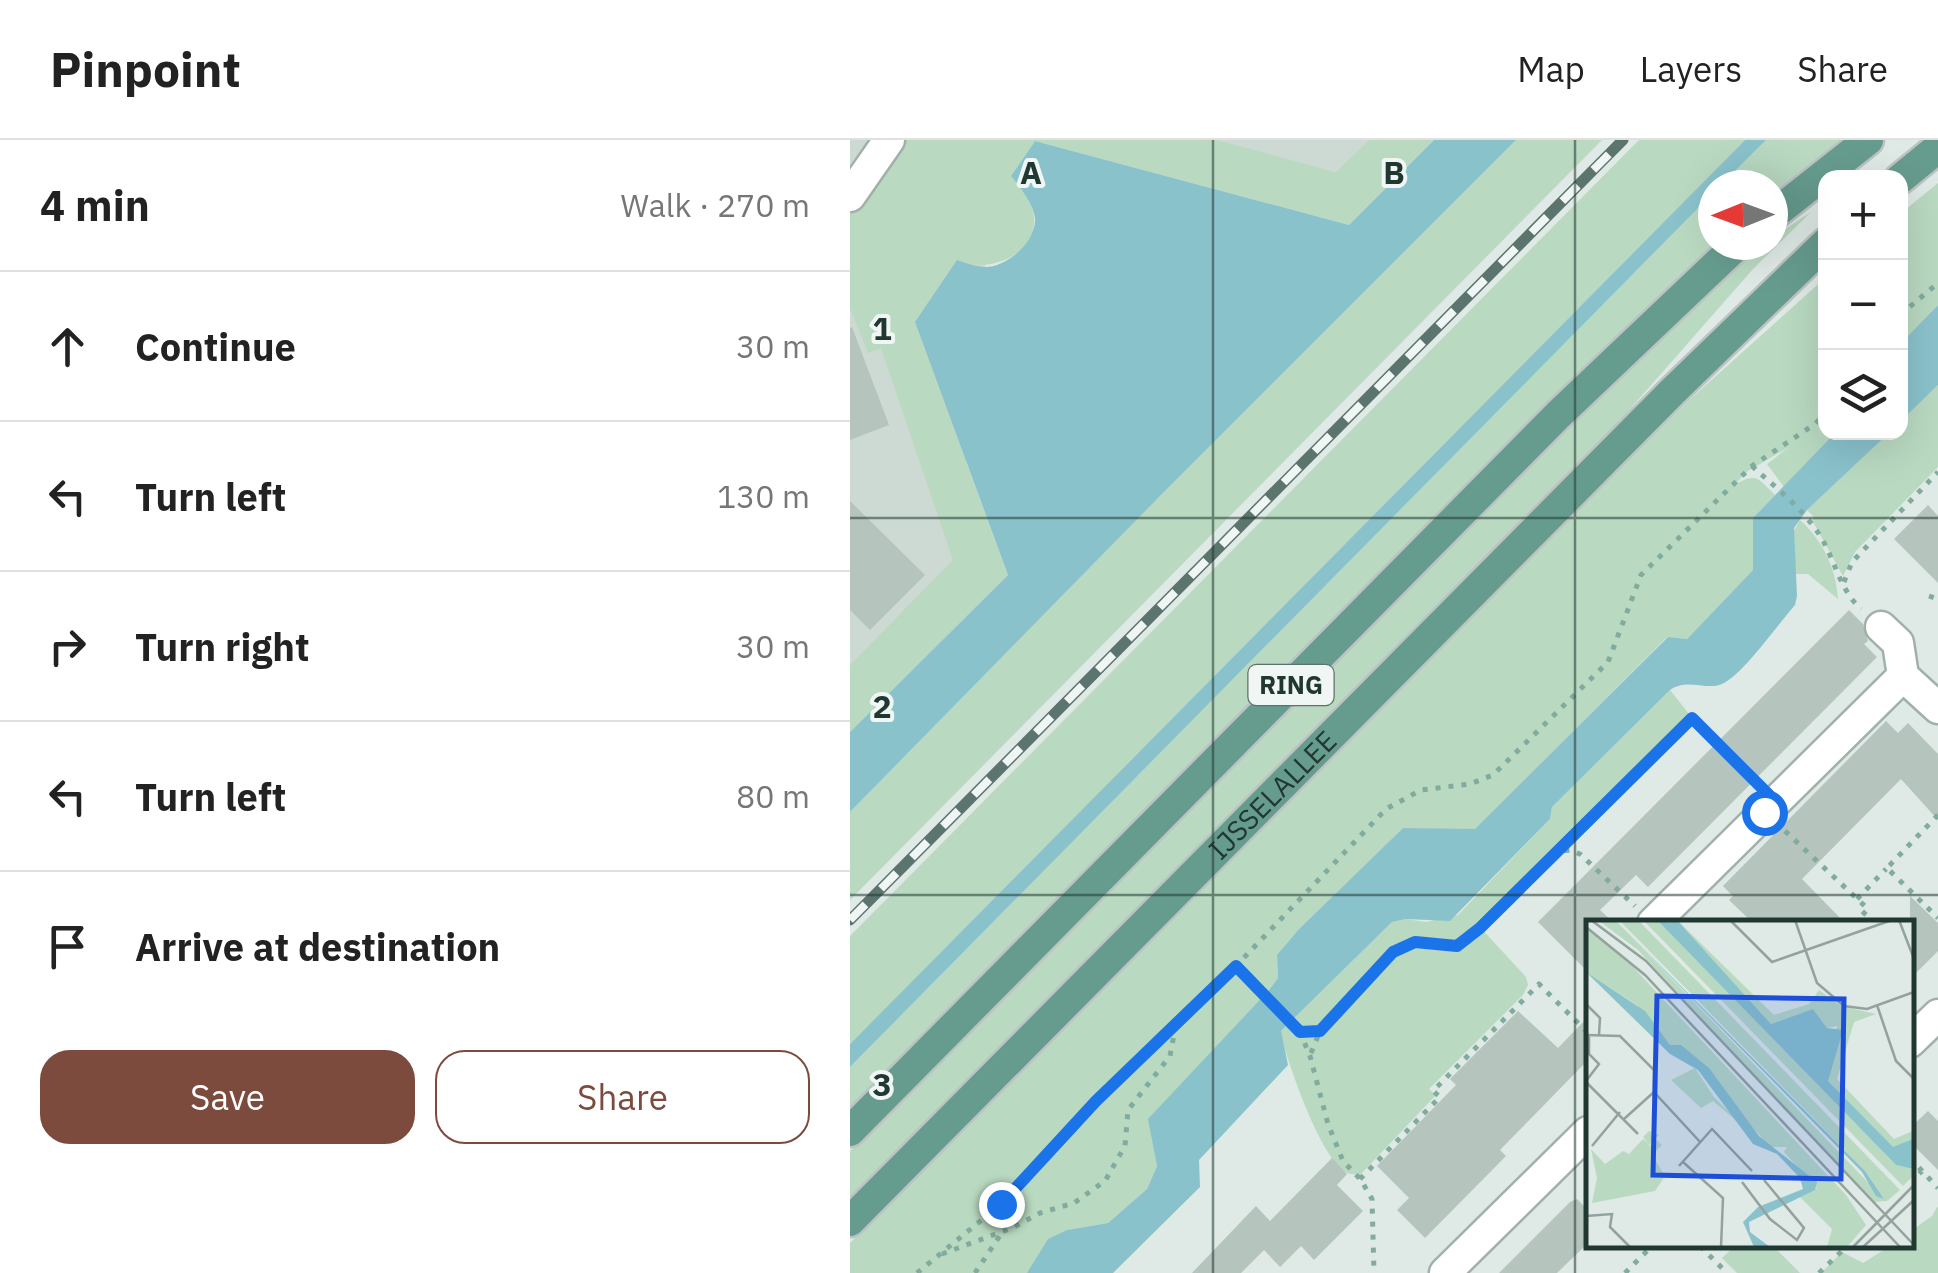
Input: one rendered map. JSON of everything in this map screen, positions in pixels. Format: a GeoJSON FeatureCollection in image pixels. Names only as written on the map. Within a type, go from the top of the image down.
{"type":"FeatureCollection","features":[{"type":"Feature","properties":{"kind":"main road"},"geometry":{"type":"LineString","coordinates":[[1788,203],[1868,140]]}},
{"type":"Feature","properties":{"kind":"main road"},"geometry":{"type":"LineString","coordinates":[[1908,172],[1938,148]]}},
{"type":"Feature","properties":{"kind":"main road","name":"IJSSELALLEE"},"geometry":{"type":"LineString","coordinates":[[850,1221],[1818,250]]}},
{"type":"Feature","properties":{"kind":"main road","name":"RING"},"geometry":{"type":"LineString","coordinates":[[850,1131],[1558,415],[1721,260]]}},
{"type":"Feature","properties":{"kind":"street"},"geometry":{"type":"LineString","coordinates":[[850,196],[889,140]]}},
{"type":"Feature","properties":{"kind":"street"},"geometry":{"type":"LineString","coordinates":[[1882,628],[1898,643],[1904,676],[1938,708]]}},
{"type":"Feature","properties":{"kind":"street"},"geometry":{"type":"LineString","coordinates":[[1654,920],[1904,676]]}},
{"type":"Feature","properties":{"kind":"street"},"geometry":{"type":"LineString","coordinates":[[1913,1039],[1938,1015]]}},
{"type":"Feature","properties":{"kind":"street"},"geometry":{"type":"LineString","coordinates":[[1446,1273],[1586,1134]]}},
{"type":"Feature","properties":{"kind":"path"},"geometry":{"type":"LineString","coordinates":[[1908,309],[1938,283]]}},
{"type":"Feature","properties":{"kind":"path"},"geometry":{"type":"LineString","coordinates":[[916,1273],[1001,1204],[1059,1139],[1236,966],[1386,809],[1421,790],[1470,784],[1493,775],[1608,662],[1641,575],[1752,466],[1818,421]]}},
{"type":"Feature","properties":{"kind":"path"},"geometry":{"type":"LineString","coordinates":[[1752,466],[1810,522],[1845,594],[1882,628]]}},
{"type":"Feature","properties":{"kind":"path"},"geometry":{"type":"LineString","coordinates":[[1843,585],[1852,562],[1938,472]]}},
{"type":"Feature","properties":{"kind":"path"},"geometry":{"type":"LineString","coordinates":[[1929,596],[1938,599]]}},
{"type":"Feature","properties":{"kind":"path"},"geometry":{"type":"LineString","coordinates":[[1310,1056],[1320,1031],[1393,952],[1415,942],[1457,946],[1480,928],[1692,718],[1868,910],[1857,920]]}},
{"type":"Feature","properties":{"kind":"path"},"geometry":{"type":"LineString","coordinates":[[1856,898],[1938,815]]}},
{"type":"Feature","properties":{"kind":"path"},"geometry":{"type":"LineString","coordinates":[[1558,852],[1570,850],[1580,854],[1650,920]]}},
{"type":"Feature","properties":{"kind":"path"},"geometry":{"type":"LineString","coordinates":[[1888,868],[1938,918]]}},
{"type":"Feature","properties":{"kind":"path"},"geometry":{"type":"LineString","coordinates":[[1236,966],[1298,1029],[1343,1161],[1372,1199],[1374,1273]]}},
{"type":"Feature","properties":{"kind":"path"},"geometry":{"type":"LineString","coordinates":[[1360,1179],[1440,1097],[1433,1091],[1539,984],[1586,1031]]}},
{"type":"Feature","properties":{"kind":"path"},"geometry":{"type":"LineString","coordinates":[[939,1255],[1074,1202],[1105,1181],[1124,1146],[1128,1110],[1170,1056],[1176,1024]]}},
{"type":"Feature","properties":{"kind":"path"},"geometry":{"type":"LineString","coordinates":[[1298,1029],[1320,1031]]}},
{"type":"Feature","properties":{"kind":"path"},"geometry":{"type":"LineString","coordinates":[[1913,1161],[1938,1188]]}},
{"type":"Feature","properties":{"kind":"path"},"geometry":{"type":"LineString","coordinates":[[1913,1180],[1922,1171]]}},
{"type":"Feature","properties":{"kind":"path"},"geometry":{"type":"LineString","coordinates":[[977,1271],[1002,1232]]}},
{"type":"Feature","properties":{"kind":"path"},"geometry":{"type":"LineString","coordinates":[[1624,1273],[1650,1248]]}},
{"type":"Feature","properties":{"kind":"path"},"geometry":{"type":"LineString","coordinates":[[1702,1248],[1727,1273]]}},
{"type":"Feature","properties":{"kind":"path"},"geometry":{"type":"LineString","coordinates":[[1818,1273],[1845,1248]]}},
{"type":"Feature","properties":{"kind":"shaded area"},"geometry":{"type":"Polygon","coordinates":[[[850,140],[998,140],[956,558],[850,692],[850,140]]]}},
{"type":"Feature","properties":{"kind":"shaded area"},"geometry":{"type":"Polygon","coordinates":[[[1212,140],[1369,140],[1337,172],[1212,140]]]}},
{"type":"Feature","properties":{"kind":"green space"},"geometry":{"type":"Polygon","coordinates":[[[902,140],[1217,140],[1336,172],[1369,140],[1434,140],[1349,225],[1035,141],[1011,176],[1032,207],[1033,231],[1029,241],[1003,261],[970,264],[915,323],[1008,575],[850,732],[850,665],[953,560],[881,348],[868,353],[850,308],[850,214],[902,140]]]}},
{"type":"Feature","properties":{"kind":"green space"},"geometry":{"type":"Polygon","coordinates":[[[1516,140],[1602,140],[850,900],[850,812],[1516,140]]]}},
{"type":"Feature","properties":{"kind":"green space"},"geometry":{"type":"Polygon","coordinates":[[[1639,140],[1745,140],[1715,170],[1698,170],[1698,187],[850,1044],[850,936],[1639,140]]]}},
{"type":"Feature","properties":{"kind":"green space"},"geometry":{"type":"Polygon","coordinates":[[[1766,140],[1845,140],[1788,185],[1788,170],[1736,170],[1766,140]]]}},
{"type":"Feature","properties":{"kind":"green space"},"geometry":{"type":"Polygon","coordinates":[[[1938,183],[1938,305],[1908,336],[1908,260],[1908,207],[1938,183]]]}},
{"type":"Feature","properties":{"kind":"green space"},"geometry":{"type":"Polygon","coordinates":[[[1698,208],[1700,260],[1548,405],[850,1111],[850,1067],[1698,208]]]}},
{"type":"Feature","properties":{"kind":"green space"},"geometry":{"type":"Polygon","coordinates":[[[1811,212],[1788,235],[1788,227],[1811,212]]]}},
{"type":"Feature","properties":{"kind":"green space"},"geometry":{"type":"Polygon","coordinates":[[[1744,260],[1762,260],[1617,424],[850,1200],[850,1151],[1594,401],[1744,260]]]}},
{"type":"Feature","properties":{"kind":"green space"},"geometry":{"type":"Polygon","coordinates":[[[1818,284],[1818,440],[1829,440],[1784,487],[1767,464],[1789,447],[1748,471],[1735,484],[1756,479],[1775,495],[1753,518],[1753,570],[1687,639],[1667,637],[1475,830],[1403,828],[1299,929],[1277,955],[1278,978],[1269,990],[1149,1119],[1157,1166],[1147,1189],[1108,1223],[1067,1230],[1027,1273],[850,1273],[850,1243],[1687,402],[1818,284]]]}},
{"type":"Feature","properties":{"kind":"green space"},"geometry":{"type":"Polygon","coordinates":[[[1938,385],[1938,467],[1855,552],[1843,576],[1807,510],[1882,440],[1908,440],[1908,414],[1938,385]]]}},
{"type":"Feature","properties":{"kind":"green space"},"geometry":{"type":"Polygon","coordinates":[[[1800,520],[1826,555],[1838,599],[1808,574],[1796,574],[1792,534],[1800,520]]]}},
{"type":"Feature","properties":{"kind":"green space"},"geometry":{"type":"Polygon","coordinates":[[[1670,690],[1689,714],[1478,925],[1526,977],[1528,985],[1523,995],[1429,1089],[1436,1095],[1360,1175],[1344,1171],[1315,1128],[1280,1032],[1392,922],[1426,922],[1458,915],[1550,819],[1552,807],[1670,690]]]}},
{"type":"Feature","properties":{"kind":"green space"},"geometry":{"type":"Polygon","coordinates":[[[1938,1206],[1938,1273],[1821,1273],[1842,1252],[1863,1263],[1887,1248],[1913,1248],[1913,1230],[1932,1216],[1938,1206]]]}},
{"type":"Feature","properties":{"kind":"green space"},"geometry":{"type":"Polygon","coordinates":[[[1733,1248],[1775,1248],[1800,1273],[1737,1273],[1722,1258],[1733,1248]]]}},
{"type":"Feature","properties":{"kind":"water"},"geometry":{"type":"Polygon","coordinates":[[[1434,140],[1516,140],[850,812],[850,732],[1008,575],[915,322],[957,260],[992,266],[1011,258],[1028,241],[1034,212],[1011,176],[1035,141],[1349,225],[1434,140]]]}},
{"type":"Feature","properties":{"kind":"water"},"geometry":{"type":"Polygon","coordinates":[[[1745,140],[1766,140],[1736,170],[1715,170],[1745,140]]]}},
{"type":"Feature","properties":{"kind":"water"},"geometry":{"type":"Polygon","coordinates":[[[1698,187],[1698,208],[850,1067],[850,1044],[1698,187]]]}},
{"type":"Feature","properties":{"kind":"water"},"geometry":{"type":"Polygon","coordinates":[[[1938,305],[1938,385],[1908,414],[1908,350],[1908,336],[1938,305]]]}},
{"type":"Feature","properties":{"kind":"water"},"geometry":{"type":"Polygon","coordinates":[[[1828,440],[1882,440],[1807,510],[1794,528],[1795,605],[1732,678],[1718,685],[1684,685],[1670,690],[1552,807],[1550,819],[1450,921],[1392,922],[1281,1031],[1288,1065],[1199,1160],[1200,1187],[1113,1273],[1027,1273],[1048,1239],[1067,1230],[1108,1223],[1147,1189],[1157,1166],[1148,1119],[1269,990],[1278,978],[1277,955],[1299,929],[1403,828],[1475,829],[1668,637],[1687,639],[1753,570],[1753,518],[1828,440]]]}},
{"type":"Feature","properties":{"kind":"building"},"geometry":{"type":"Polygon","coordinates":[[[850,328],[889,425],[850,440],[850,328]]]}},
{"type":"Feature","properties":{"kind":"building"},"geometry":{"type":"Polygon","coordinates":[[[850,501],[925,575],[870,630],[850,610],[850,501]]]}},
{"type":"Feature","properties":{"kind":"building"},"geometry":{"type":"Polygon","coordinates":[[[1928,505],[1938,516],[1938,583],[1894,539],[1928,505]]]}},
{"type":"Feature","properties":{"kind":"building"},"geometry":{"type":"Polygon","coordinates":[[[1849,610],[1863,624],[1868,641],[1864,644],[1877,657],[1648,887],[1636,875],[1600,910],[1611,920],[1586,920],[1586,970],[1538,922],[1849,610]]]}},
{"type":"Feature","properties":{"kind":"building"},"geometry":{"type":"Polygon","coordinates":[[[1886,721],[1898,733],[1908,723],[1938,754],[1938,820],[1901,779],[1802,879],[1842,920],[1750,920],[1729,900],[1733,896],[1723,886],[1886,721]]]}},
{"type":"Feature","properties":{"kind":"building"},"geometry":{"type":"Polygon","coordinates":[[[1910,896],[1938,923],[1938,951],[1913,976],[1913,920],[1910,896]]]}},
{"type":"Feature","properties":{"kind":"building"},"geometry":{"type":"Polygon","coordinates":[[[1518,1011],[1558,1048],[1586,1019],[1586,1062],[1500,1150],[1506,1156],[1425,1238],[1397,1210],[1409,1198],[1377,1166],[1456,1085],[1450,1079],[1518,1011]]]}},
{"type":"Feature","properties":{"kind":"building"},"geometry":{"type":"Polygon","coordinates":[[[1928,1111],[1938,1121],[1938,1170],[1913,1145],[1913,1125],[1928,1111]]]}},
{"type":"Feature","properties":{"kind":"building"},"geometry":{"type":"Polygon","coordinates":[[[1332,1158],[1347,1174],[1337,1185],[1363,1211],[1314,1260],[1301,1246],[1280,1267],[1264,1250],[1241,1273],[1192,1273],[1256,1206],[1270,1221],[1332,1158]]]}},
{"type":"Feature","properties":{"kind":"building"},"geometry":{"type":"Polygon","coordinates":[[[1577,1199],[1586,1208],[1586,1245],[1557,1273],[1499,1273],[1577,1199]]]}},
{"type":"Feature","properties":{"kind":"railway"},"geometry":{"type":"LineString","coordinates":[[850,920],[1623,140]]}},
{"type":"Feature","properties":{"kind":"route"},"geometry":{"type":"LineString","coordinates":[[1001,1204],[1166,1030],[1236,966],[1300,1032],[1320,1031],[1393,952],[1415,942],[1457,946],[1480,928],[1692,718],[1775,801],[1764,812]]}}]}
